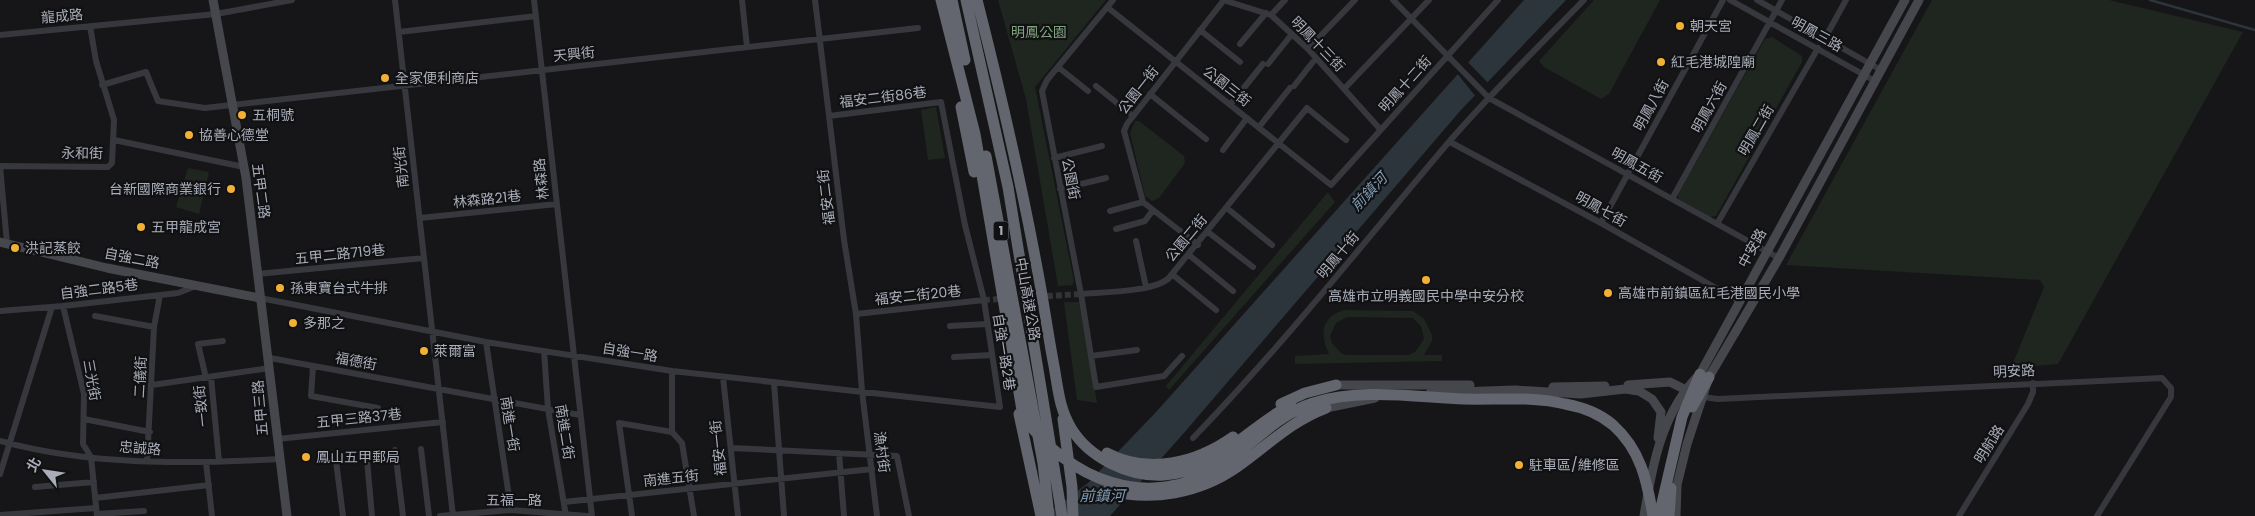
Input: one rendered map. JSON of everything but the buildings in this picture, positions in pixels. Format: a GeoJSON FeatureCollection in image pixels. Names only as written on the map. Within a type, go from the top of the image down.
{"type":"FeatureCollection","features":[{"type":"Feature","properties":{"kind":"highway","name":"中山高速公路"},"geometry":{"type":"LineString","coordinates":[[952,0],[990,172],[1042,463],[1044,516]]}},
{"type":"Feature","properties":{"kind":"highway","name":"中山高速公路"},"geometry":{"type":"LineString","coordinates":[[966,0],[1008,187],[1062,516]]}},
{"type":"Feature","properties":{"kind":"highway"},"geometry":{"type":"LineString","coordinates":[[977,0],[998,82],[1038,273],[1058,394],[1071,429],[1094,453],[1125,470],[1136,473],[1158,475],[1184,472],[1197,468],[1217,457],[1278,413],[1298,402],[1328,392],[1378,389],[1574,398],[1605,412],[1634,437],[1644,453],[1650,468],[1659,516]]}},
{"type":"Feature","properties":{"kind":"highway"},"geometry":{"type":"LineString","coordinates":[[984,0],[1001,64],[1046,281],[1072,487],[1073,516]]}},
{"type":"Feature","properties":{"kind":"highway"},"geometry":{"type":"LineString","coordinates":[[942,4],[1002,305],[1028,461],[1044,516]]}},
{"type":"Feature","properties":{"kind":"highway"},"geometry":{"type":"LineString","coordinates":[[942,4],[953,41],[975,134],[1023,416],[1028,428],[1046,453],[1086,481],[1129,495],[1164,495],[1192,489],[1222,476],[1286,428],[1305,416],[1326,408]]}},
{"type":"Feature","properties":{"kind":"highway"},"geometry":{"type":"LineString","coordinates":[[1659,516],[1687,411],[1704,376]]}},
{"type":"Feature","properties":{"kind":"highway"},"geometry":{"type":"LineString","coordinates":[[1058,394],[1070,419],[1096,446],[1118,458],[1153,465],[1175,463],[1199,456],[1230,439],[1275,407],[1305,393],[1336,385]]}},
{"type":"Feature","properties":{"kind":"highway"},"geometry":{"type":"LineString","coordinates":[[1023,416],[1044,442],[1063,459],[1090,476],[1122,485],[1161,487],[1191,481],[1212,471],[1296,410],[1327,399],[1381,395],[1560,403],[1586,410],[1602,418],[1613,425],[1633,447],[1644,470],[1653,516]]}},
{"type":"Feature","properties":{"kind":"highway"},"geometry":{"type":"LineString","coordinates":[[1669,516],[1672,479],[1687,411]]}},
{"type":"Feature","properties":{"kind":"street","name":"五甲二路"},"geometry":{"type":"LineString","coordinates":[[213,0],[244,167],[260,298]]}},
{"type":"Feature","properties":{"kind":"street","name":"龍成路"},"geometry":{"type":"LineString","coordinates":[[0,35],[216,14],[292,0]]}},
{"type":"Feature","properties":{"kind":"street","name":"南光街"},"geometry":{"type":"LineString","coordinates":[[395,0],[433,332]]}},
{"type":"Feature","properties":{"kind":"street","name":"林森路"},"geometry":{"type":"LineString","coordinates":[[534,0],[592,516]]}},
{"type":"Feature","properties":{"kind":"street"},"geometry":{"type":"LineString","coordinates":[[742,0],[747,47]]}},
{"type":"Feature","properties":{"kind":"street","name":"福安二街"},"geometry":{"type":"LineString","coordinates":[[815,0],[850,284],[856,314],[862,391]]}},
{"type":"Feature","properties":{"kind":"street","name":"公園街"},"geometry":{"type":"LineString","coordinates":[[1113,0],[1058,66],[1044,84],[1042,91],[1081,294],[1096,387],[1164,376],[1182,356]]}},
{"type":"Feature","properties":{"kind":"street","name":"明鳳十三街"},"geometry":{"type":"LineString","coordinates":[[1224,0],[1268,14],[1316,58],[1380,129]]}},
{"type":"Feature","properties":{"kind":"street","name":"公園一街"},"geometry":{"type":"LineString","coordinates":[[1144,202],[1124,131],[1133,116],[1224,0]]}},
{"type":"Feature","properties":{"kind":"street"},"geometry":{"type":"LineString","coordinates":[[1240,44],[1268,14],[1285,0]]}},
{"type":"Feature","properties":{"kind":"street"},"geometry":{"type":"LineString","coordinates":[[1308,50],[1355,0]]}},
{"type":"Feature","properties":{"kind":"street","name":"明鳳五街"},"geometry":{"type":"LineString","coordinates":[[1393,0],[1487,95],[1779,258]]}},
{"type":"Feature","properties":{"kind":"street"},"geometry":{"type":"LineString","coordinates":[[1344,89],[1429,0]]}},
{"type":"Feature","properties":{"kind":"street","name":"明鳳十二街"},"geometry":{"type":"LineString","coordinates":[[1332,185],[1380,129],[1498,0]]}},
{"type":"Feature","properties":{"kind":"street","name":"明鳳十街"},"geometry":{"type":"LineString","coordinates":[[1193,438],[1251,378],[1450,142],[1487,95],[1584,0]]}},
{"type":"Feature","properties":{"kind":"street","name":"明鳳八街"},"geometry":{"type":"LineString","coordinates":[[1601,223],[1722,0]]}},
{"type":"Feature","properties":{"kind":"street","name":"明鳳三路"},"geometry":{"type":"LineString","coordinates":[[1730,0],[1875,81]]}},
{"type":"Feature","properties":{"kind":"street","name":"明鳳三路"},"geometry":{"type":"LineString","coordinates":[[1757,0],[1881,70]]}},
{"type":"Feature","properties":{"kind":"street","name":"明鳳六街"},"geometry":{"type":"LineString","coordinates":[[1672,199],[1782,0]]}},
{"type":"Feature","properties":{"kind":"street"},"geometry":{"type":"LineString","coordinates":[[1824,38],[1846,0]]}},
{"type":"Feature","properties":{"kind":"street","name":"中安路"},"geometry":{"type":"LineString","coordinates":[[1704,376],[1739,302],[1766,251],[1905,0]]}},
{"type":"Feature","properties":{"kind":"street","name":"中安路"},"geometry":{"type":"LineString","coordinates":[[1704,376],[1779,258],[1919,0]]}},
{"type":"Feature","properties":{"kind":"street","name":"公園三街"},"geometry":{"type":"LineString","coordinates":[[1107,7],[1332,185]]}},
{"type":"Feature","properties":{"kind":"street"},"geometry":{"type":"LineString","coordinates":[[399,32],[536,16]]}},
{"type":"Feature","properties":{"kind":"street","name":"永和街"},"geometry":{"type":"LineString","coordinates":[[0,166],[108,167],[112,163],[114,120],[102,85],[90,26]]}},
{"type":"Feature","properties":{"kind":"street","name":"天興街"},"geometry":{"type":"LineString","coordinates":[[102,85],[146,72],[158,101],[200,108],[918,28]]}},
{"type":"Feature","properties":{"kind":"street"},"geometry":{"type":"LineString","coordinates":[[1200,30],[1240,62]]}},
{"type":"Feature","properties":{"kind":"street"},"geometry":{"type":"LineString","coordinates":[[1230,105],[1292,34]]}},
{"type":"Feature","properties":{"kind":"street","name":"明鳳二街"},"geometry":{"type":"LineString","coordinates":[[1717,224],[1818,48]]}},
{"type":"Feature","properties":{"kind":"street"},"geometry":{"type":"LineString","coordinates":[[1259,127],[1316,58]]}},
{"type":"Feature","properties":{"kind":"street"},"geometry":{"type":"LineString","coordinates":[[1058,66],[1088,91]]}},
{"type":"Feature","properties":{"kind":"street"},"geometry":{"type":"LineString","coordinates":[[1096,86],[1133,116]]}},
{"type":"Feature","properties":{"kind":"street"},"geometry":{"type":"LineString","coordinates":[[1150,94],[1206,139]]}},
{"type":"Feature","properties":{"kind":"street","name":"福安二街86巷"},"geometry":{"type":"LineString","coordinates":[[829,116],[941,102]]}},
{"type":"Feature","properties":{"kind":"street","name":"自強一路2巷"},"geometry":{"type":"LineString","coordinates":[[941,102],[965,225],[984,300],[1000,406]]}},
{"type":"Feature","properties":{"kind":"street","name":"公園二街"},"geometry":{"type":"LineString","coordinates":[[1081,294],[1146,287],[1164,282],[1228,209],[1307,108],[1346,140]]}},
{"type":"Feature","properties":{"kind":"street"},"geometry":{"type":"LineString","coordinates":[[1223,150],[1247,118]]}},
{"type":"Feature","properties":{"kind":"street"},"geometry":{"type":"LineString","coordinates":[[114,140],[244,167]]}},
{"type":"Feature","properties":{"kind":"street","name":"明鳳七街"},"geometry":{"type":"LineString","coordinates":[[1450,142],[1601,223],[1739,302]]}},
{"type":"Feature","properties":{"kind":"street"},"geometry":{"type":"LineString","coordinates":[[1054,158],[1102,146]]}},
{"type":"Feature","properties":{"kind":"street"},"geometry":{"type":"LineString","coordinates":[[0,166],[4,242]]}},
{"type":"Feature","properties":{"kind":"street"},"geometry":{"type":"LineString","coordinates":[[1060,189],[1106,178]]}},
{"type":"Feature","properties":{"kind":"street"},"geometry":{"type":"LineString","coordinates":[[1110,211],[1144,202],[1198,245]]}},
{"type":"Feature","properties":{"kind":"street","name":"林森路21巷"},"geometry":{"type":"LineString","coordinates":[[420,218],[557,204]]}},
{"type":"Feature","properties":{"kind":"street"},"geometry":{"type":"LineString","coordinates":[[1228,209],[1272,245]]}},
{"type":"Feature","properties":{"kind":"street"},"geometry":{"type":"LineString","coordinates":[[1116,229],[1145,221],[1153,210]]}},
{"type":"Feature","properties":{"kind":"street"},"geometry":{"type":"LineString","coordinates":[[1208,232],[1253,267]]}},
{"type":"Feature","properties":{"kind":"street"},"geometry":{"type":"LineString","coordinates":[[1136,241],[1146,287]]}},
{"type":"Feature","properties":{"kind":"street","name":"自強二路"},"geometry":{"type":"LineString","coordinates":[[4,242],[107,268],[260,298]]}},
{"type":"Feature","properties":{"kind":"street"},"geometry":{"type":"LineString","coordinates":[[1189,255],[1233,291]]}},
{"type":"Feature","properties":{"kind":"street","name":"五甲二路719巷"},"geometry":{"type":"LineString","coordinates":[[257,274],[424,258]]}},
{"type":"Feature","properties":{"kind":"street"},"geometry":{"type":"LineString","coordinates":[[1172,275],[1216,310]]}},
{"type":"Feature","properties":{"kind":"street","name":"自強二路5巷"},"geometry":{"type":"LineString","coordinates":[[0,311],[178,293],[199,285]]}},
{"type":"Feature","properties":{"kind":"street","name":"二儀街"},"geometry":{"type":"LineString","coordinates":[[147,461],[154,327],[160,295]]}},
{"type":"Feature","properties":{"kind":"street","name":"自強一路"},"geometry":{"type":"LineString","coordinates":[[260,298],[486,342],[672,371],[723,378],[1000,406]]}},
{"type":"Feature","properties":{"kind":"street","name":"五甲三路"},"geometry":{"type":"LineString","coordinates":[[260,298],[270,358],[279,458],[287,516]]}},
{"type":"Feature","properties":{"kind":"street","name":"福安二街20巷"},"geometry":{"type":"LineString","coordinates":[[856,314],[984,300]]}},
{"type":"Feature","properties":{"kind":"street","name":"三光街"},"geometry":{"type":"LineString","coordinates":[[63,306],[84,394],[83,444],[91,458],[96,513]]}},
{"type":"Feature","properties":{"kind":"street"},"geometry":{"type":"LineString","coordinates":[[0,474],[52,307]]}},
{"type":"Feature","properties":{"kind":"street"},"geometry":{"type":"LineString","coordinates":[[95,316],[154,327]]}},
{"type":"Feature","properties":{"kind":"street"},"geometry":{"type":"LineString","coordinates":[[950,326],[987,324]]}},
{"type":"Feature","properties":{"kind":"street"},"geometry":{"type":"LineString","coordinates":[[433,332],[453,515]]}},
{"type":"Feature","properties":{"kind":"street"},"geometry":{"type":"LineString","coordinates":[[223,340],[198,344],[208,378],[270,368]]}},
{"type":"Feature","properties":{"kind":"street","name":"南進一街"},"geometry":{"type":"LineString","coordinates":[[486,342],[511,510]]}},
{"type":"Feature","properties":{"kind":"street"},"geometry":{"type":"LineString","coordinates":[[1091,356],[1137,350]]}},
{"type":"Feature","properties":{"kind":"street","name":"南進二街"},"geometry":{"type":"LineString","coordinates":[[544,351],[548,409],[566,515]]}},
{"type":"Feature","properties":{"kind":"street"},"geometry":{"type":"LineString","coordinates":[[954,356],[992,355]]}},
{"type":"Feature","properties":{"kind":"street","name":"福德街"},"geometry":{"type":"LineString","coordinates":[[270,358],[580,415]]}},
{"type":"Feature","properties":{"kind":"street"},"geometry":{"type":"LineString","coordinates":[[313,366],[311,396],[378,408]]}},
{"type":"Feature","properties":{"kind":"street"},"geometry":{"type":"LineString","coordinates":[[672,371],[672,432]]}},
{"type":"Feature","properties":{"kind":"street","name":"明安路"},"geometry":{"type":"LineString","coordinates":[[1695,394],[1718,398],[2159,377],[2166,381],[2171,388],[2171,397],[2097,516]]}},
{"type":"Feature","properties":{"kind":"street","name":"一致街"},"geometry":{"type":"LineString","coordinates":[[152,385],[208,378],[219,462]]}},
{"type":"Feature","properties":{"kind":"street","name":"福安一街"},"geometry":{"type":"LineString","coordinates":[[723,378],[738,516]]}},
{"type":"Feature","properties":{"kind":"street"},"geometry":{"type":"LineString","coordinates":[[1336,385],[1418,384],[1558,387],[1670,382],[1695,394]]}},
{"type":"Feature","properties":{"kind":"street"},"geometry":{"type":"LineString","coordinates":[[774,383],[784,516]]}},
{"type":"Feature","properties":{"kind":"street","name":"明航路"},"geometry":{"type":"LineString","coordinates":[[1959,516],[2032,397],[2033,383]]}},
{"type":"Feature","properties":{"kind":"street"},"geometry":{"type":"LineString","coordinates":[[1326,408],[1396,394],[1515,390],[1581,394],[1625,389],[1639,391],[1652,399],[1661,412],[1644,516]]}},
{"type":"Feature","properties":{"kind":"street","name":"漁村街"},"geometry":{"type":"LineString","coordinates":[[862,391],[877,516]]}},
{"type":"Feature","properties":{"kind":"street"},"geometry":{"type":"LineString","coordinates":[[1655,455],[1666,428],[1695,394]]}},
{"type":"Feature","properties":{"kind":"street"},"geometry":{"type":"LineString","coordinates":[[1676,516],[1677,485],[1687,444],[1695,394]]}},
{"type":"Feature","properties":{"kind":"street"},"geometry":{"type":"LineString","coordinates":[[84,419],[150,432]]}},
{"type":"Feature","properties":{"kind":"street","name":"五甲三路37巷"},"geometry":{"type":"LineString","coordinates":[[277,439],[443,422]]}},
{"type":"Feature","properties":{"kind":"street"},"geometry":{"type":"LineString","coordinates":[[632,516],[619,423],[672,432],[682,443],[694,516]]}},
{"type":"Feature","properties":{"kind":"street","name":"忠誠路"},"geometry":{"type":"LineString","coordinates":[[0,441],[91,458],[206,462],[279,458]]}},
{"type":"Feature","properties":{"kind":"street"},"geometry":{"type":"LineString","coordinates":[[731,448],[897,456],[909,516]]}},
{"type":"Feature","properties":{"kind":"street"},"geometry":{"type":"LineString","coordinates":[[421,449],[429,516]]}},
{"type":"Feature","properties":{"kind":"street"},"geometry":{"type":"LineString","coordinates":[[395,450],[403,516]]}},
{"type":"Feature","properties":{"kind":"street"},"geometry":{"type":"LineString","coordinates":[[839,453],[844,516]]}},
{"type":"Feature","properties":{"kind":"street"},"geometry":{"type":"LineString","coordinates":[[367,460],[372,516]]}},
{"type":"Feature","properties":{"kind":"street"},"geometry":{"type":"LineString","coordinates":[[336,461],[343,516]]}},
{"type":"Feature","properties":{"kind":"street"},"geometry":{"type":"LineString","coordinates":[[206,462],[212,516]]}},
{"type":"Feature","properties":{"kind":"street","name":"南進五街"},"geometry":{"type":"LineString","coordinates":[[564,502],[872,469]]}},
{"type":"Feature","properties":{"kind":"street"},"geometry":{"type":"LineString","coordinates":[[35,487],[94,482]]}},
{"type":"Feature","properties":{"kind":"street"},"geometry":{"type":"LineString","coordinates":[[95,498],[209,485]]}},
{"type":"Feature","properties":{"kind":"street","name":"五福一路"},"geometry":{"type":"LineString","coordinates":[[440,516],[511,510],[588,516]]}},
{"type":"Feature","properties":{"kind":"street"},"geometry":{"type":"LineString","coordinates":[[0,515],[144,511]]}},
{"type":"Feature","properties":{"kind":"green space","name":"明鳳公園"},"geometry":{"type":"Polygon","coordinates":[[[998,0],[1106,0],[1035,87],[1074,281],[1072,285],[1058,286],[1026,99],[998,0]]]}},
{"type":"Feature","properties":{"kind":"green space"},"geometry":{"type":"Polygon","coordinates":[[[1594,0],[1660,0],[1609,94],[1601,99],[1544,67],[1539,61],[1594,0]]]}},
{"type":"Feature","properties":{"kind":"green space"},"geometry":{"type":"Polygon","coordinates":[[[1932,0],[2109,0],[2243,32],[2058,364],[2011,368],[2044,287],[2040,280],[1786,265],[1932,0]]]}},
{"type":"Feature","properties":{"kind":"green space"},"geometry":{"type":"Polygon","coordinates":[[[1772,37],[1802,56],[1802,62],[1716,216],[1710,217],[1678,199],[1678,194],[1765,39],[1772,37]]]}},
{"type":"Feature","properties":{"kind":"green space"},"geometry":{"type":"Polygon","coordinates":[[[936,107],[945,158],[928,160],[921,110],[936,107]]]}},
{"type":"Feature","properties":{"kind":"green space"},"geometry":{"type":"Polygon","coordinates":[[[1135,121],[1139,121],[1184,156],[1185,163],[1159,198],[1152,201],[1145,196],[1130,133],[1135,121]]]}},
{"type":"Feature","properties":{"kind":"green space"},"geometry":{"type":"Polygon","coordinates":[[[188,168],[209,172],[199,214],[176,207],[188,168]]]}},
{"type":"Feature","properties":{"kind":"green space"},"geometry":{"type":"Polygon","coordinates":[[[1328,192],[1335,202],[1169,390],[1166,386],[1328,192]]]}},
{"type":"Feature","properties":{"kind":"green space"},"geometry":{"type":"Polygon","coordinates":[[[1064,302],[1079,302],[1081,305],[1097,403],[1077,400],[1064,302]]]}},
{"type":"Feature","properties":{"kind":"green space"},"geometry":{"type":"Polygon","coordinates":[[[1344,310],[1413,311],[1424,319],[1432,335],[1432,341],[1424,355],[1442,355],[1442,361],[1295,364],[1295,356],[1329,354],[1323,333],[1326,322],[1336,313],[1344,310]],[[1347,317],[1336,323],[1330,336],[1332,343],[1341,353],[1346,355],[1409,355],[1415,352],[1424,339],[1421,326],[1413,318],[1347,317]]]}},
{"type":"Feature","properties":{"kind":"water","name":"前鎮河"},"geometry":{"type":"Polygon","coordinates":[[[1524,0],[1566,0],[1461,110],[1183,434],[1110,516],[1044,516],[1088,483],[1157,411],[1524,0]]]}},
{"type":"Feature","properties":{"kind":"pier"},"geometry":{"type":"Polygon","coordinates":[[[1466,60],[1489,84],[1476,97],[1456,72],[1466,60]]]}},
{"type":"Feature","properties":{"kind":"waterway"},"geometry":{"type":"LineString","coordinates":[[2150,0],[2255,30]]}},
{"type":"Feature","properties":{"kind":"tunnel"},"geometry":{"type":"LineString","coordinates":[[984,300],[1081,294]]}},
{"type":"Feature","properties":{"kind":"place","name":"朝天宮"},"geometry":{"type":"Point","coordinates":[1680,26]}},
{"type":"Feature","properties":{"kind":"place","name":"紅毛港城隍廟"},"geometry":{"type":"Point","coordinates":[1661,62]}},
{"type":"Feature","properties":{"kind":"place","name":"全家便利商店"},"geometry":{"type":"Point","coordinates":[385,78]}},
{"type":"Feature","properties":{"kind":"place","name":"五桐號"},"geometry":{"type":"Point","coordinates":[242,115]}},
{"type":"Feature","properties":{"kind":"place","name":"協善心德堂"},"geometry":{"type":"Point","coordinates":[189,135]}},
{"type":"Feature","properties":{"kind":"place","name":"台新國際商業銀行"},"geometry":{"type":"Point","coordinates":[231,189]}},
{"type":"Feature","properties":{"kind":"place","name":"五甲龍成宮"},"geometry":{"type":"Point","coordinates":[141,227]}},
{"type":"Feature","properties":{"kind":"place","name":"洪記蒸餃"},"geometry":{"type":"Point","coordinates":[15,248]}},
{"type":"Feature","properties":{"kind":"place","name":"高雄市立明義國民中學中安分校"},"geometry":{"type":"Point","coordinates":[1426,280]}},
{"type":"Feature","properties":{"kind":"place","name":"孫東寶台式牛排"},"geometry":{"type":"Point","coordinates":[280,288]}},
{"type":"Feature","properties":{"kind":"place","name":"高雄市前鎮區紅毛港國民小學"},"geometry":{"type":"Point","coordinates":[1608,293]}},
{"type":"Feature","properties":{"kind":"place","name":"多那之"},"geometry":{"type":"Point","coordinates":[293,323]}},
{"type":"Feature","properties":{"kind":"place","name":"萊爾富"},"geometry":{"type":"Point","coordinates":[424,351]}},
{"type":"Feature","properties":{"kind":"place","name":"鳳山五甲郵局"},"geometry":{"type":"Point","coordinates":[306,457]}},
{"type":"Feature","properties":{"kind":"place","name":"駐車區/維修區"},"geometry":{"type":"Point","coordinates":[1519,465]}}]}
